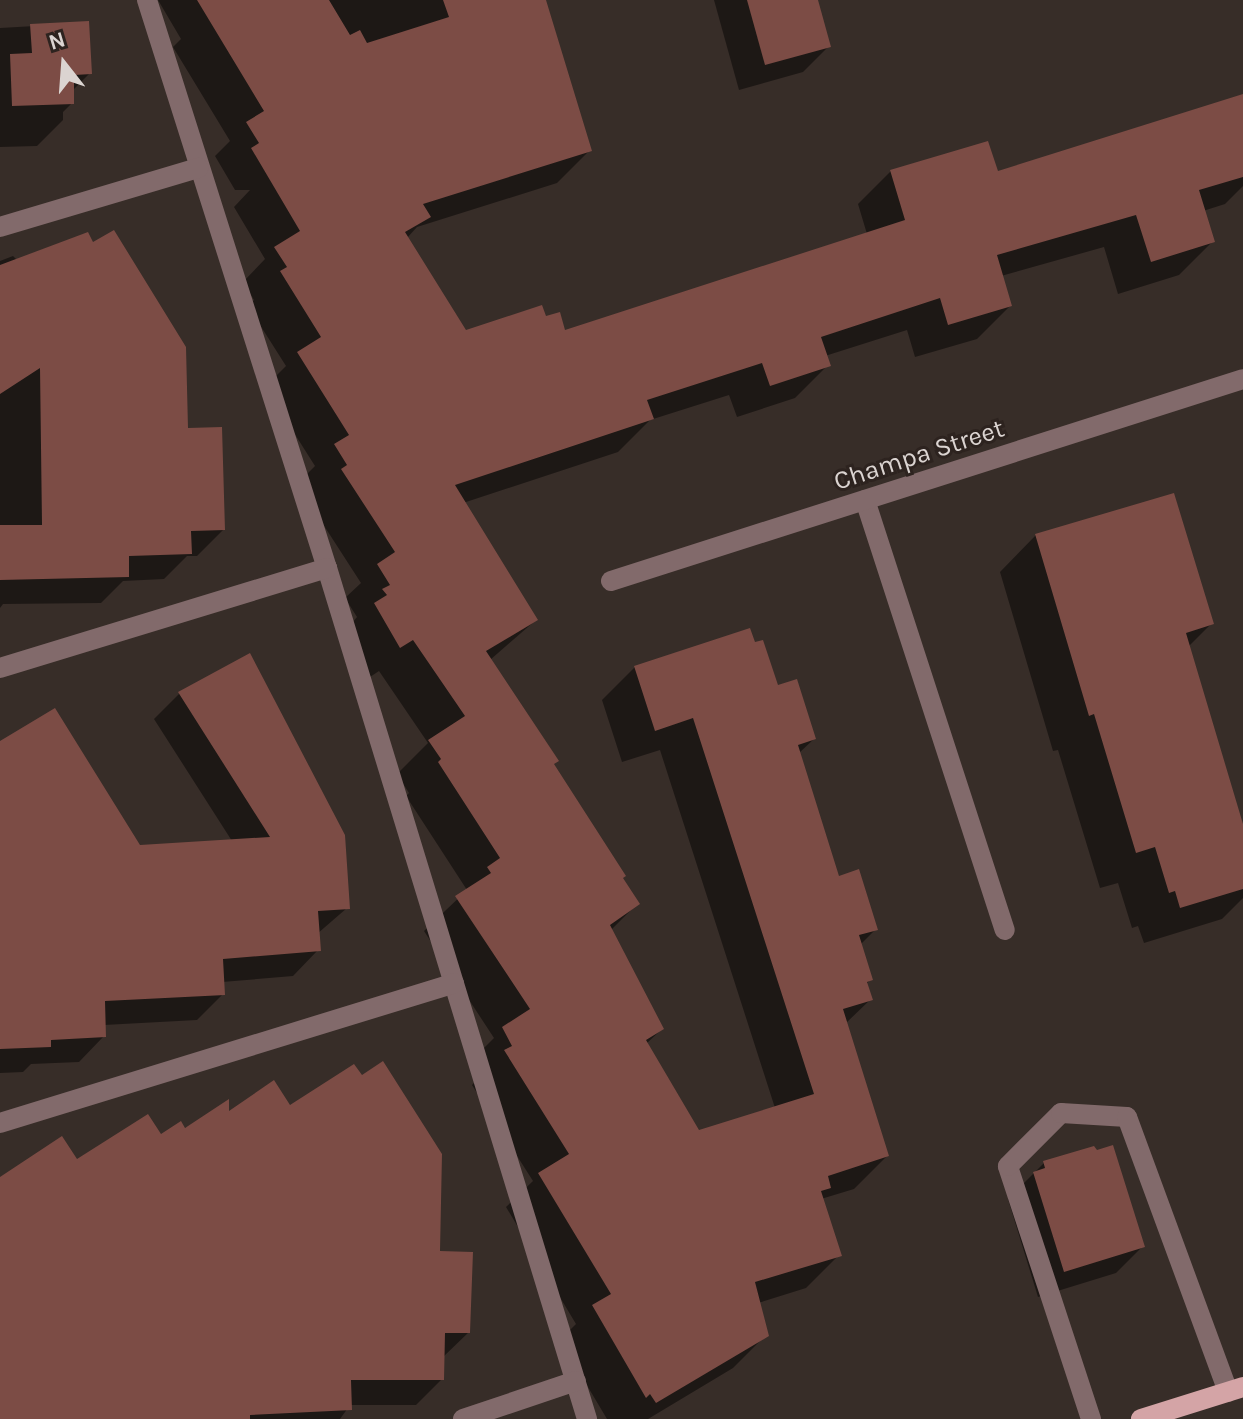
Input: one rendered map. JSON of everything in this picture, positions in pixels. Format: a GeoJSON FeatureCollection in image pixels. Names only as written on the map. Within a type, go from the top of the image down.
{"type":"FeatureCollection","features":[{"type":"Feature","properties":{"kind":"main road"},"geometry":{"type":"LineString","coordinates":[[1141,1419],[1236,1389]]}},
{"type":"Feature","properties":{"kind":"street"},"geometry":{"type":"LineString","coordinates":[[147,0],[327,568],[587,1419]]}},
{"type":"Feature","properties":{"kind":"street"},"geometry":{"type":"LineString","coordinates":[[0,227],[198,168]]}},
{"type":"Feature","properties":{"kind":"street","name":"Champa Street"},"geometry":{"type":"LineString","coordinates":[[611,581],[1243,379]]}},
{"type":"Feature","properties":{"kind":"street"},"geometry":{"type":"LineString","coordinates":[[865,500],[1005,930]]}},
{"type":"Feature","properties":{"kind":"street"},"geometry":{"type":"LineString","coordinates":[[0,668],[327,568]]}},
{"type":"Feature","properties":{"kind":"street"},"geometry":{"type":"LineString","coordinates":[[0,1123],[454,983]]}},
{"type":"Feature","properties":{"kind":"street"},"geometry":{"type":"LineString","coordinates":[[1091,1419],[1008,1166],[1061,1113],[1127,1117],[1236,1389]]}},
{"type":"Feature","properties":{"kind":"street"},"geometry":{"type":"LineString","coordinates":[[463,1419],[576,1381]]}},
{"type":"Feature","properties":{"kind":"building"},"geometry":{"type":"Polygon","coordinates":[[[197,0],[329,0],[350,35],[360,30],[367,43],[449,17],[443,0],[546,0],[592,151],[423,204],[431,217],[405,232],[466,330],[542,305],[546,316],[560,312],[565,330],[905,220],[890,170],[988,141],[998,171],[1243,94],[1243,177],[1199,190],[1215,242],[1151,262],[1136,215],[997,255],[1012,306],[948,325],[940,298],[821,337],[831,366],[770,386],[762,363],[647,400],[654,419],[455,485],[538,620],[486,651],[559,761],[554,764],[626,876],[623,878],[640,904],[610,925],[664,1029],[646,1040],[699,1130],[814,1094],[693,718],[655,731],[634,666],[750,628],[755,642],[763,640],[778,685],[797,679],[816,739],[798,745],[839,876],[859,869],[878,930],[859,935],[873,980],[867,982],[873,1000],[843,1009],[889,1156],[828,1176],[831,1188],[821,1191],[842,1256],[755,1282],[769,1336],[656,1403],[650,1394],[646,1398],[592,1305],[611,1294],[538,1173],[569,1154],[504,1050],[512,1046],[502,1027],[530,1009],[455,896],[491,873],[487,867],[500,858],[438,762],[441,759],[428,740],[465,716],[413,640],[400,648],[374,603],[387,595],[382,589],[390,585],[377,564],[395,552],[341,469],[347,465],[334,444],[349,435],[297,352],[321,337],[280,271],[287,267],[274,247],[300,231],[251,148],[259,143],[246,122],[264,111],[197,0]]]}},
{"type":"Feature","properties":{"kind":"building"},"geometry":{"type":"Polygon","coordinates":[[[747,0],[818,0],[831,47],[765,65],[747,0]]]}},
{"type":"Feature","properties":{"kind":"building"},"geometry":{"type":"Polygon","coordinates":[[[89,21],[92,74],[74,75],[74,104],[12,106],[10,54],[32,53],[30,24],[89,21]]]}},
{"type":"Feature","properties":{"kind":"building"},"geometry":{"type":"Polygon","coordinates":[[[114,230],[186,347],[188,428],[222,427],[225,530],[191,531],[192,554],[129,556],[129,577],[0,580],[0,525],[42,525],[40,368],[0,394],[0,265],[88,232],[93,242],[114,230]]]}},
{"type":"Feature","properties":{"kind":"building"},"geometry":{"type":"Polygon","coordinates":[[[1174,493],[1214,624],[1186,633],[1243,824],[1243,889],[1180,908],[1175,891],[1169,893],[1155,847],[1136,853],[1094,714],[1089,716],[1035,534],[1174,493]]]}},
{"type":"Feature","properties":{"kind":"building"},"geometry":{"type":"Polygon","coordinates":[[[250,653],[345,835],[350,909],[318,911],[321,951],[223,959],[225,995],[105,1001],[106,1037],[51,1040],[51,1047],[0,1049],[0,741],[55,708],[140,845],[270,837],[178,692],[250,653]]]}},
{"type":"Feature","properties":{"kind":"building"},"geometry":{"type":"Polygon","coordinates":[[[383,1061],[442,1154],[440,1251],[473,1252],[470,1333],[445,1333],[444,1380],[351,1380],[352,1410],[250,1415],[250,1419],[0,1419],[0,1177],[62,1136],[77,1159],[148,1114],[161,1134],[181,1121],[185,1128],[229,1099],[229,1111],[274,1080],[290,1105],[354,1064],[362,1075],[383,1061]]]}},
{"type":"Feature","properties":{"kind":"building"},"geometry":{"type":"Polygon","coordinates":[[[1113,1145],[1145,1247],[1064,1272],[1033,1172],[1045,1168],[1043,1161],[1094,1146],[1097,1150],[1113,1145]]]}}]}
